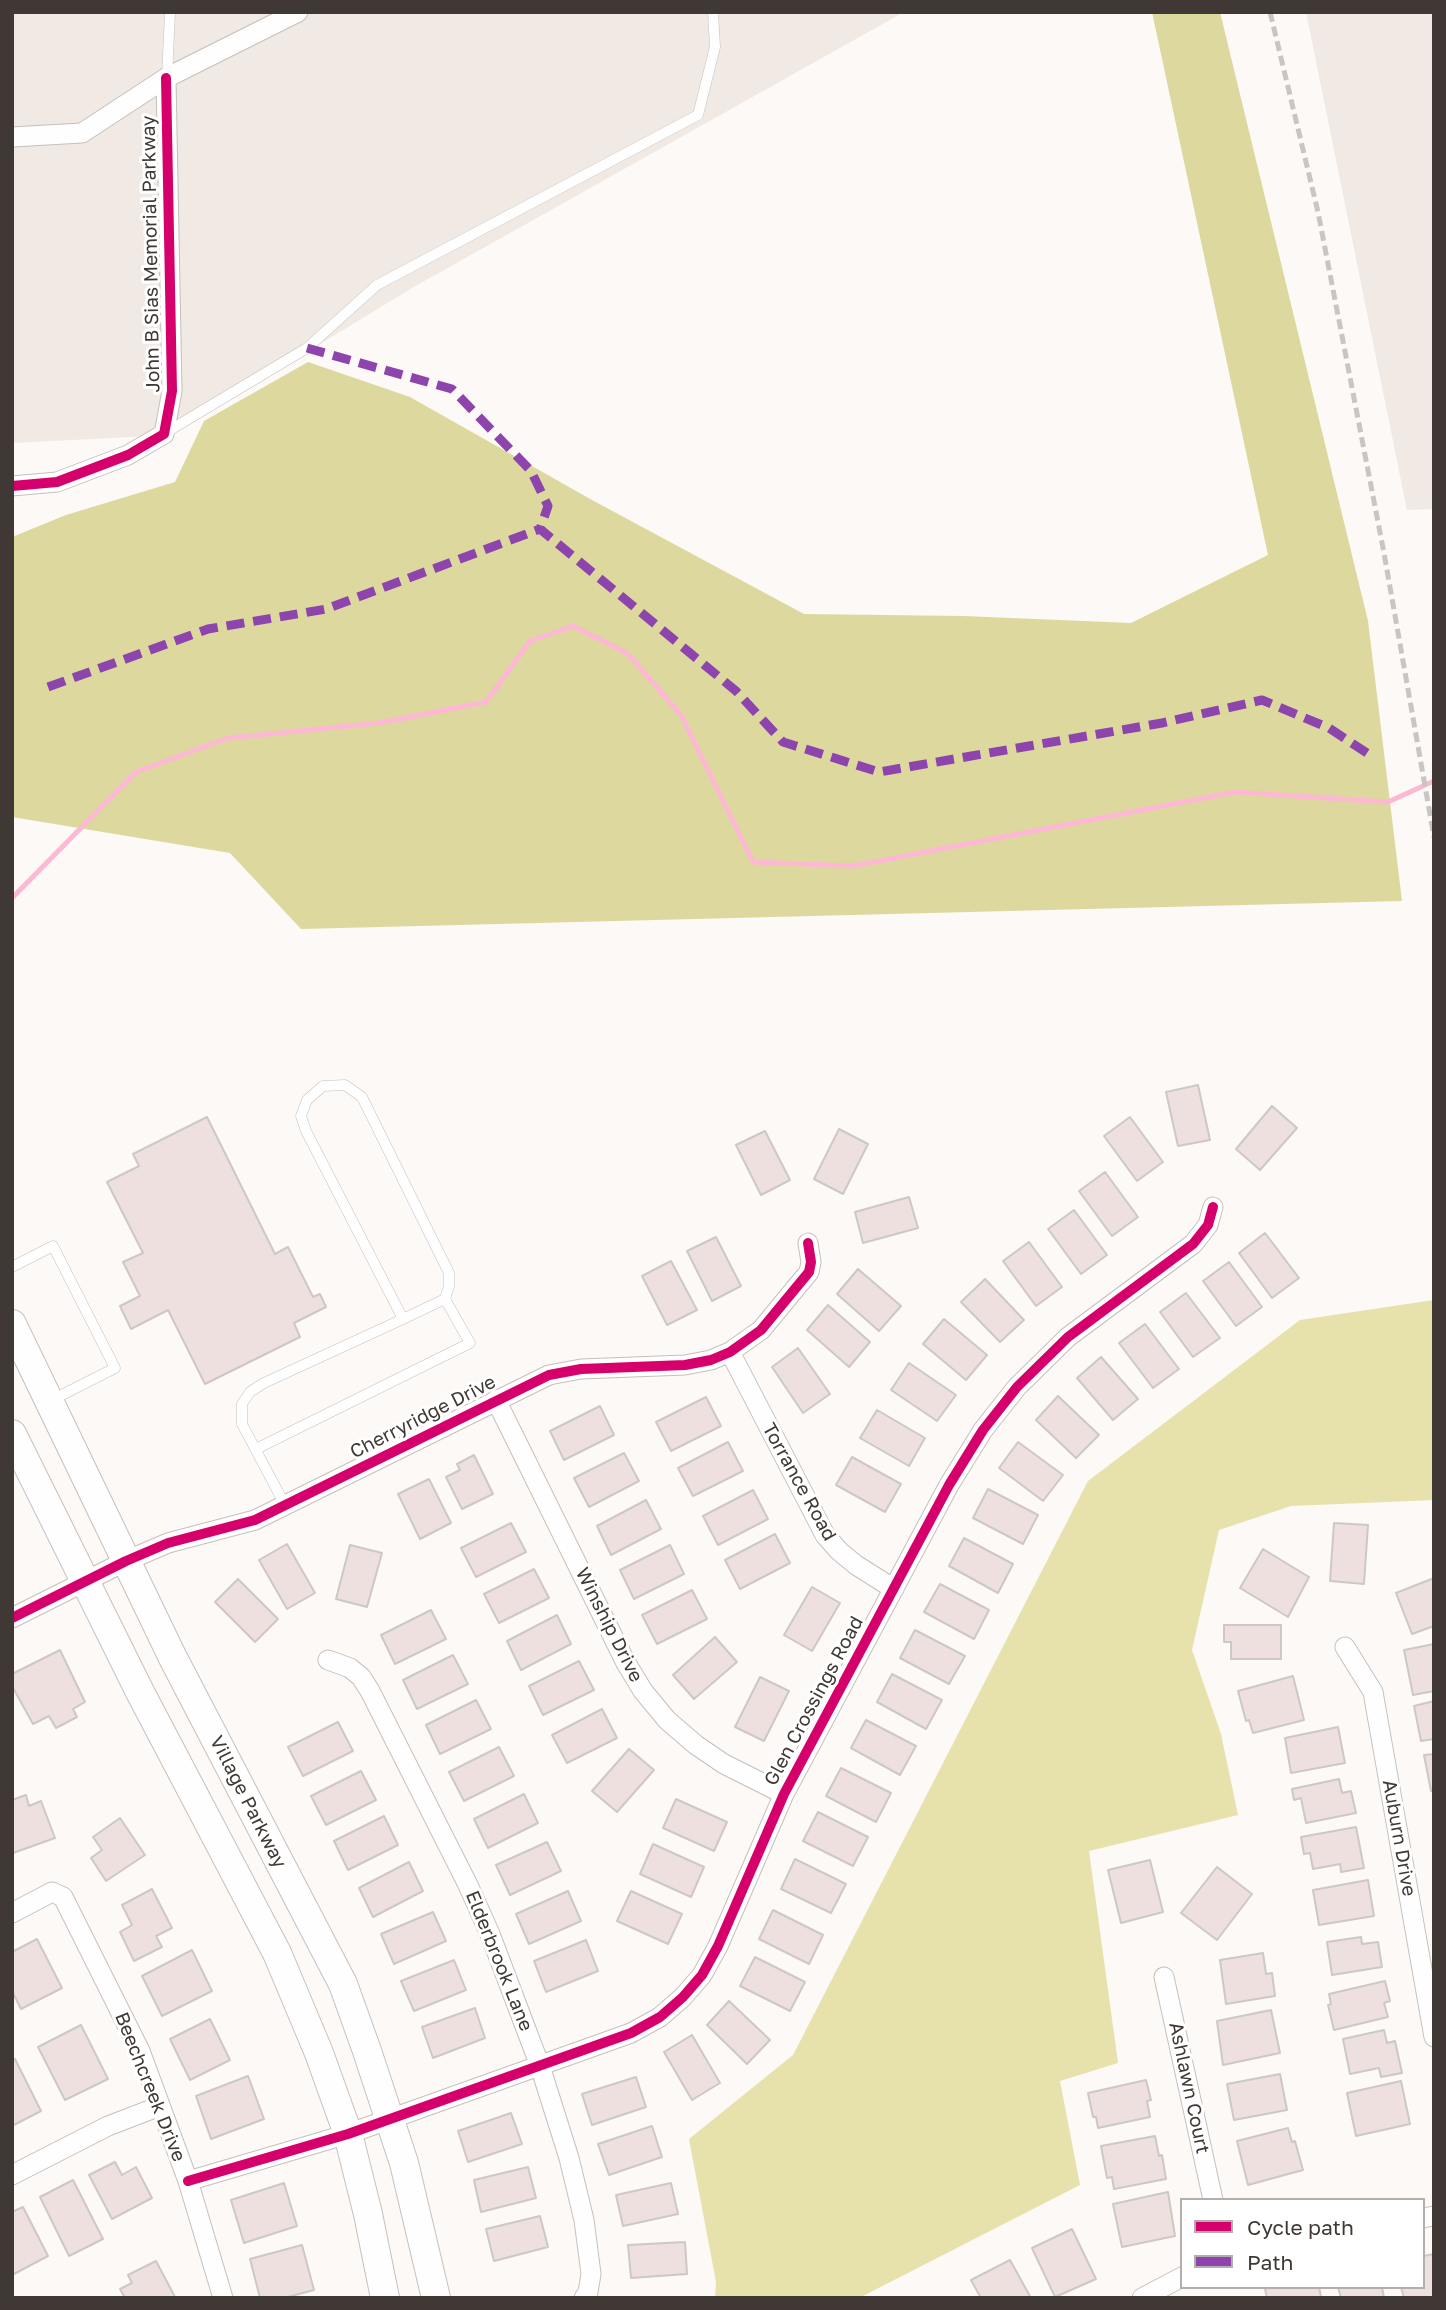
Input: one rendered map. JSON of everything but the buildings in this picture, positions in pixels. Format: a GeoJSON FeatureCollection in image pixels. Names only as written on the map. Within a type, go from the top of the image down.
{"type":"FeatureCollection","features":[{"type":"Feature","properties":{"kind":"main road","name":"Village Parkway"},"geometry":{"type":"LineString","coordinates":[[12,1324],[173,1658],[343,1984],[404,2164],[436,2298]]}},
{"type":"Feature","properties":{"kind":"main road"},"geometry":{"type":"LineString","coordinates":[[12,1434],[84,1582],[277,1954],[319,2053],[348,2134],[385,2298]]}},
{"type":"Feature","properties":{"kind":"street","name":"John B Sias Memorial Parkway"},"geometry":{"type":"LineString","coordinates":[[12,137],[82,133],[166,78],[298,12]]}},
{"type":"Feature","properties":{"kind":"street","name":"John B Sias Memorial Parkway"},"geometry":{"type":"LineString","coordinates":[[164,434],[172,391],[166,78]]}},
{"type":"Feature","properties":{"kind":"street"},"geometry":{"type":"LineString","coordinates":[[12,486],[57,482],[128,455],[164,434]]}},
{"type":"Feature","properties":{"kind":"street","name":"Glen Crossings Road"},"geometry":{"type":"LineString","coordinates":[[188,2181],[348,2134],[631,2033],[660,2017],[689,1990],[702,1975],[718,1946],[784,1794],[949,1485],[983,1430],[1017,1387],[1068,1338],[1193,1244],[1208,1225],[1213,1207]]}},
{"type":"Feature","properties":{"kind":"street","name":"Cherryridge Drive"},"geometry":{"type":"LineString","coordinates":[[12,1618],[168,1543],[255,1520],[539,1379],[562,1371],[685,1365],[711,1360],[730,1352],[761,1330],[808,1272],[811,1262],[808,1243]]}},
{"type":"Feature","properties":{"kind":"street","name":"Torrance Road"},"geometry":{"type":"LineString","coordinates":[[730,1352],[825,1535],[856,1565],[894,1589]]}},
{"type":"Feature","properties":{"kind":"street","name":"Winship Drive"},"geometry":{"type":"LineString","coordinates":[[496,1400],[626,1663],[643,1691],[667,1720],[696,1745],[724,1764],[784,1794]]}},
{"type":"Feature","properties":{"kind":"street","name":"Auburn Drive"},"geometry":{"type":"LineString","coordinates":[[1345,1647],[1373,1692],[1434,2037]]}},
{"type":"Feature","properties":{"kind":"street","name":"Elderbrook Lane"},"geometry":{"type":"LineString","coordinates":[[328,1660],[350,1668],[361,1677],[370,1691],[479,1910],[540,2066],[569,2158],[584,2220],[591,2274],[588,2292],[584,2298]]}},
{"type":"Feature","properties":{"kind":"street","name":"Beechcreek Drive"},"geometry":{"type":"LineString","coordinates":[[12,1913],[52,1892],[63,1897],[140,2051],[188,2181],[223,2298]]}},
{"type":"Feature","properties":{"kind":"street","name":"Ashlawn Court"},"geometry":{"type":"LineString","coordinates":[[1164,1977],[1213,2198]]}},
{"type":"Feature","properties":{"kind":"street"},"geometry":{"type":"LineString","coordinates":[[12,2175],[108,2126],[160,2106]]}},
{"type":"Feature","properties":{"kind":"street"},"geometry":{"type":"LineString","coordinates":[[1142,2298],[1180,2278]]}},
{"type":"Feature","properties":{"kind":"lane"},"geometry":{"type":"LineString","coordinates":[[166,78],[170,12]]}},
{"type":"Feature","properties":{"kind":"lane"},"geometry":{"type":"LineString","coordinates":[[164,434],[307,348],[377,285],[698,115],[715,47],[713,12]]}},
{"type":"Feature","properties":{"kind":"lane"},"geometry":{"type":"LineString","coordinates":[[256,1449],[470,1343],[445,1298],[449,1273],[362,1097],[345,1084],[323,1086],[307,1100],[301,1116],[306,1131],[403,1319]]}},
{"type":"Feature","properties":{"kind":"lane"},"geometry":{"type":"LineString","coordinates":[[12,1267],[53,1246],[115,1368],[50,1401]]}},
{"type":"Feature","properties":{"kind":"lane"},"geometry":{"type":"LineString","coordinates":[[285,1505],[242,1424],[242,1404],[250,1392],[445,1298]]}},
{"type":"Feature","properties":{"kind":"shaded area"},"geometry":{"type":"Polygon","coordinates":[[[12,12],[904,12],[412,288],[171,435],[12,443],[12,12]]]}},
{"type":"Feature","properties":{"kind":"shaded area"},"geometry":{"type":"Polygon","coordinates":[[[1152,12],[1220,12],[1368,621],[1402,901],[301,929],[230,853],[12,817],[12,537],[66,515],[175,482],[204,421],[308,362],[410,397],[592,500],[804,614],[963,616],[1131,623],[1268,555],[1152,12]]]}},
{"type":"Feature","properties":{"kind":"shaded area"},"geometry":{"type":"Polygon","coordinates":[[[1306,12],[1434,12],[1434,509],[1407,510],[1306,12]]]}},
{"type":"Feature","properties":{"kind":"shaded area"},"geometry":{"type":"Polygon","coordinates":[[[1434,1300],[1434,1500],[1291,1506],[1219,1530],[1192,1650],[1221,1734],[1238,1815],[1089,1851],[1118,2063],[1060,2081],[1080,2185],[859,2298],[715,2298],[716,2282],[689,2139],[793,2055],[1088,1481],[1300,1320],[1434,1300]]]}},
{"type":"Feature","properties":{"kind":"waterway"},"geometry":{"type":"LineString","coordinates":[[12,898],[136,772],[228,738],[379,723],[486,702],[530,641],[573,626],[627,653],[681,715],[753,862],[853,866],[1235,792],[1388,802],[1434,781]]}},
{"type":"Feature","properties":{"kind":"railway"},"geometry":{"type":"LineString","coordinates":[[1270,12],[1318,212],[1384,553],[1434,837]]}},
{"type":"Feature","properties":{"kind":"marked path"},"geometry":{"type":"LineString","coordinates":[[307,348],[452,389],[531,471],[548,506],[540,529],[736,691],[783,742],[879,772],[1162,723],[1262,700],[1329,728],[1367,753]]}},
{"type":"Feature","properties":{"kind":"marked path"},"geometry":{"type":"LineString","coordinates":[[48,687],[208,629],[326,609],[540,529]]}},
{"type":"Feature","properties":{"kind":"cycle path"},"geometry":{"type":"LineString","coordinates":[[12,486],[57,482],[128,455],[164,434],[172,391],[166,78]]}},
{"type":"Feature","properties":{"kind":"cycle path"},"geometry":{"type":"LineString","coordinates":[[188,2181],[348,2134],[631,2033],[660,2017],[683,1997],[702,1975],[718,1946],[784,1794],[949,1485],[983,1430],[1017,1387],[1068,1337],[1193,1244],[1208,1225],[1213,1207]]}},
{"type":"Feature","properties":{"kind":"cycle path"},"geometry":{"type":"LineString","coordinates":[[12,1618],[168,1543],[255,1520],[549,1375],[581,1369],[685,1365],[711,1360],[730,1352],[761,1330],[809,1272],[811,1262],[808,1243]]}}]}
